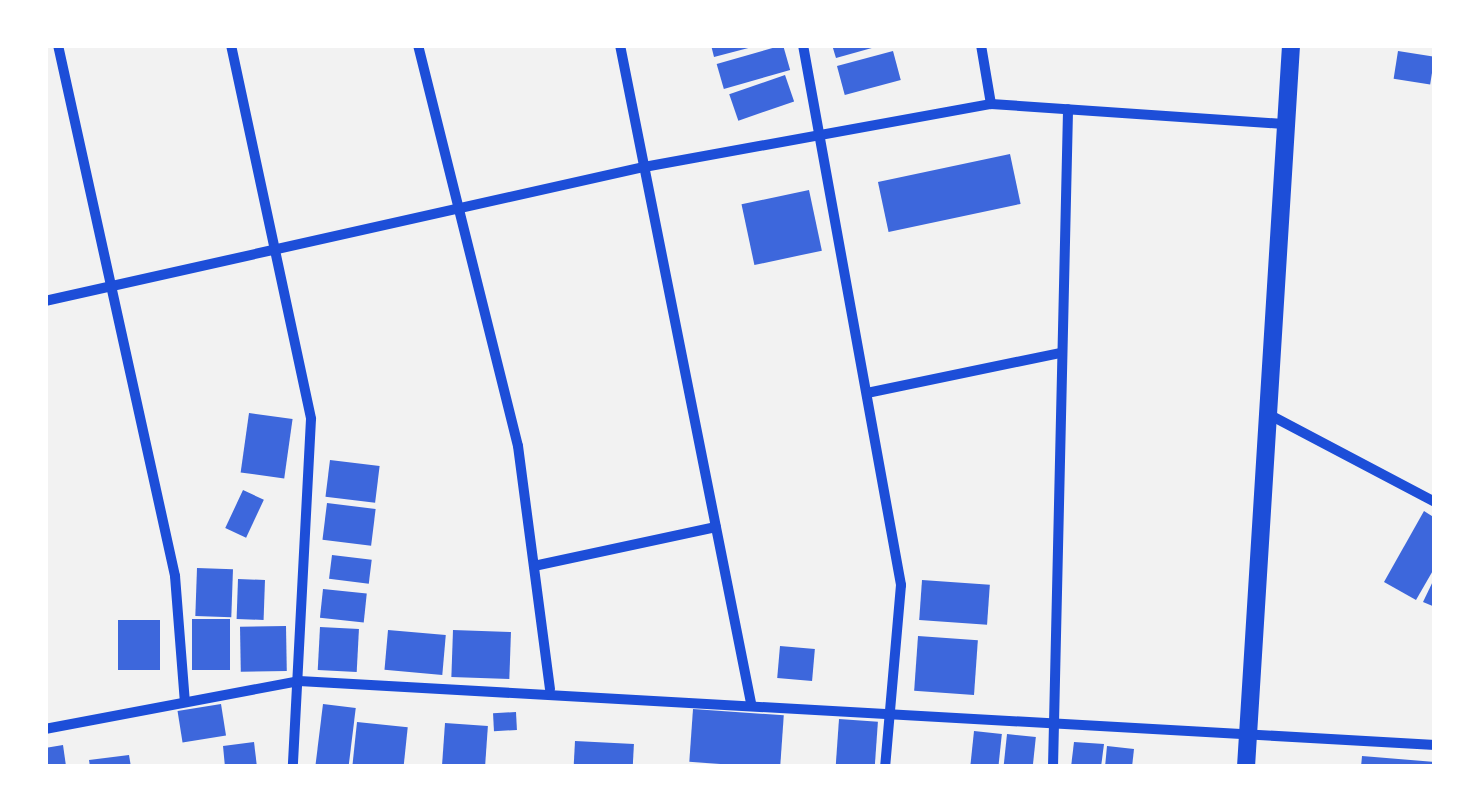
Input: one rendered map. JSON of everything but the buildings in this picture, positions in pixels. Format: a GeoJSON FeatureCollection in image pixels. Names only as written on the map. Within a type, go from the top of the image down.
{"type":"FeatureCollection","features":[{"type":"Feature","properties":{"kind":"street"},"geometry":{"type":"LineString","coordinates":[[58,45],[108,287],[175,576],[185,702]]}},
{"type":"Feature","properties":{"kind":"street"},"geometry":{"type":"LineString","coordinates":[[232,45],[311,419],[293,767]]}},
{"type":"Feature","properties":{"kind":"street"},"geometry":{"type":"LineString","coordinates":[[418,45],[453,214],[518,446],[550,689]]}},
{"type":"Feature","properties":{"kind":"street"},"geometry":{"type":"LineString","coordinates":[[620,45],[750,703]]}},
{"type":"Feature","properties":{"kind":"street"},"geometry":{"type":"LineString","coordinates":[[804,45],[902,585],[884,767]]}},
{"type":"Feature","properties":{"kind":"street"},"geometry":{"type":"LineString","coordinates":[[981,45],[991,104]]}},
{"type":"Feature","properties":{"kind":"street"},"geometry":{"type":"LineString","coordinates":[[1246,767],[1291,45]]}},
{"type":"Feature","properties":{"kind":"street"},"geometry":{"type":"LineString","coordinates":[[45,301],[273,249],[453,214],[644,167],[823,140],[991,104],[1287,124]]}},
{"type":"Feature","properties":{"kind":"street"},"geometry":{"type":"LineString","coordinates":[[1053,767],[1068,109]]}},
{"type":"Feature","properties":{"kind":"street"},"geometry":{"type":"LineString","coordinates":[[867,393],[1061,352]]}},
{"type":"Feature","properties":{"kind":"street"},"geometry":{"type":"LineString","coordinates":[[1268,414],[1435,502]]}},
{"type":"Feature","properties":{"kind":"street"},"geometry":{"type":"LineString","coordinates":[[534,566],[716,527]]}},
{"type":"Feature","properties":{"kind":"street"},"geometry":{"type":"LineString","coordinates":[[45,729],[298,681],[550,689],[1435,745]]}}]}
